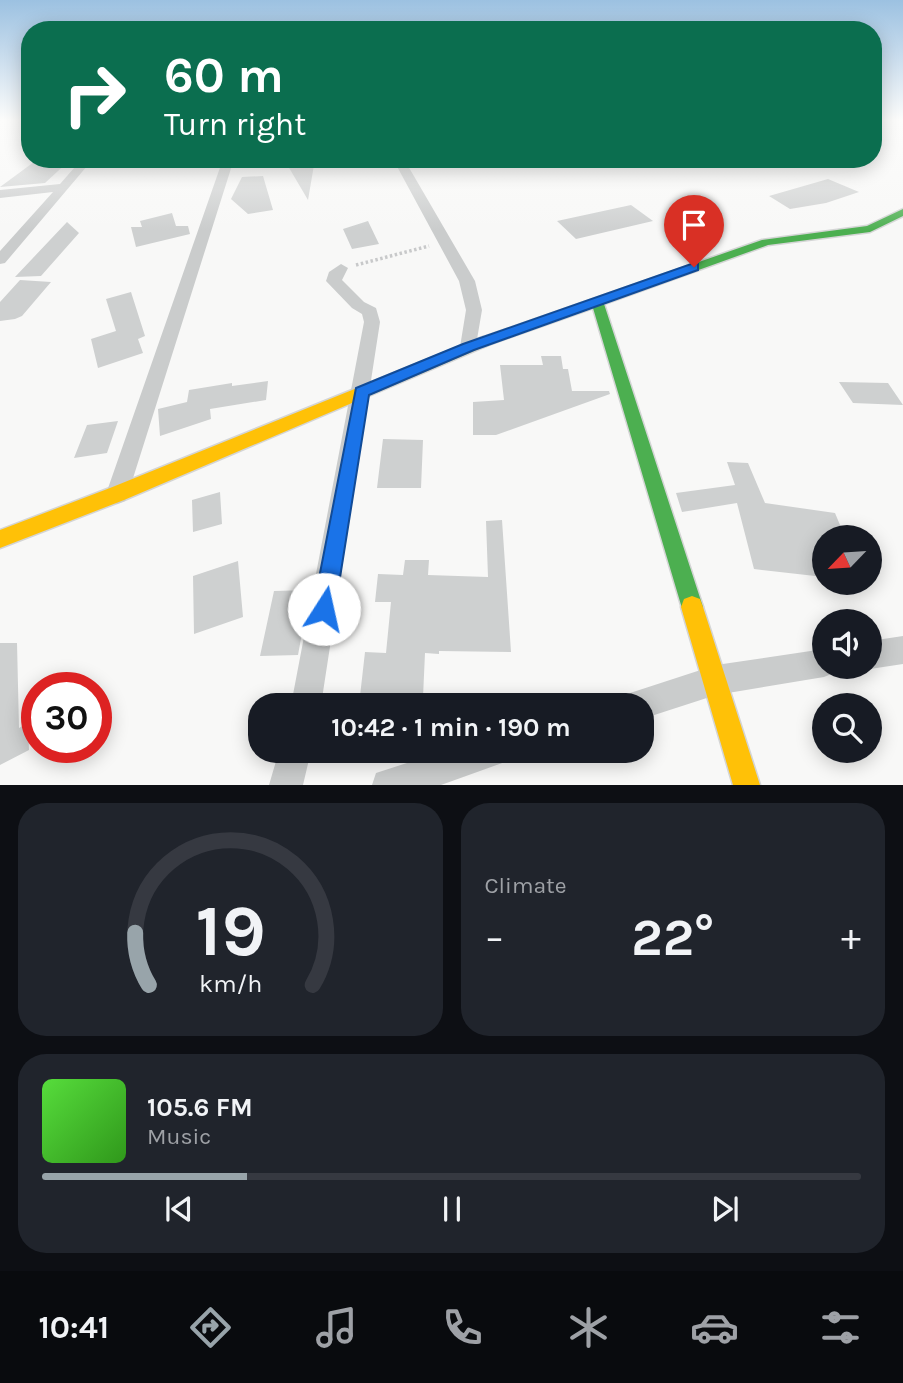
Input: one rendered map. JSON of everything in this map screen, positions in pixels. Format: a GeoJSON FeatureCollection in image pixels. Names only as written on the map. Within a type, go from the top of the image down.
{"type":"FeatureCollection","features":[{"type":"Feature","properties":{"kind":"street"},"geometry":{"type":"LineString","coordinates":[[0,260],[80,168]]}},
{"type":"Feature","properties":{"kind":"street"},"geometry":{"type":"LineString","coordinates":[[117,494],[226,168]]}},
{"type":"Feature","properties":{"kind":"street"},"geometry":{"type":"LineString","coordinates":[[403,168],[473,295],[474,310],[469,347]]}},
{"type":"Feature","properties":{"kind":"street"},"geometry":{"type":"LineString","coordinates":[[0,194],[64,187]]}},
{"type":"Feature","properties":{"kind":"street"},"geometry":{"type":"LineString","coordinates":[[0,539],[117,494],[469,347],[766,242],[870,229],[903,212]]}},
{"type":"Feature","properties":{"kind":"street"},"geometry":{"type":"LineString","coordinates":[[308,693],[372,316],[334,281],[334,275],[341,268]]}},
{"type":"Feature","properties":{"kind":"street"},"geometry":{"type":"LineString","coordinates":[[597,301],[747,785]]}},
{"type":"Feature","properties":{"kind":"street"},"geometry":{"type":"LineString","coordinates":[[882,653],[903,650]]}},
{"type":"Feature","properties":{"kind":"street"},"geometry":{"type":"LineString","coordinates":[[654,700],[716,680],[812,665]]}},
{"type":"Feature","properties":{"kind":"street"},"geometry":{"type":"LineString","coordinates":[[286,785],[292,763]]}},
{"type":"Feature","properties":{"kind":"street"},"geometry":{"type":"LineString","coordinates":[[388,785],[457,763]]}},
{"type":"Feature","properties":{"kind":"path"},"geometry":{"type":"LineString","coordinates":[[341,268],[443,242]]}},
{"type":"Feature","properties":{"kind":"building"},"geometry":{"type":"Polygon","coordinates":[[[26,168],[61,168],[45,183],[0,187],[26,168]]]}},
{"type":"Feature","properties":{"kind":"building"},"geometry":{"type":"Polygon","coordinates":[[[289,168],[313,168],[308,200],[289,168]]]}},
{"type":"Feature","properties":{"kind":"building"},"geometry":{"type":"Polygon","coordinates":[[[263,176],[273,210],[248,214],[231,199],[242,177],[263,176]]]}},
{"type":"Feature","properties":{"kind":"building"},"geometry":{"type":"Polygon","coordinates":[[[828,179],[859,192],[826,203],[790,209],[769,196],[828,179]]]}},
{"type":"Feature","properties":{"kind":"building"},"geometry":{"type":"Polygon","coordinates":[[[631,205],[653,221],[576,239],[557,221],[631,205]]]}},
{"type":"Feature","properties":{"kind":"building"},"geometry":{"type":"Polygon","coordinates":[[[172,213],[176,226],[188,226],[190,234],[136,247],[131,227],[142,227],[140,221],[172,213]]]}},
{"type":"Feature","properties":{"kind":"building"},"geometry":{"type":"Polygon","coordinates":[[[368,221],[379,244],[352,249],[343,229],[368,221]]]}},
{"type":"Feature","properties":{"kind":"building"},"geometry":{"type":"Polygon","coordinates":[[[67,222],[79,233],[41,276],[15,277],[67,222]]]}},
{"type":"Feature","properties":{"kind":"building"},"geometry":{"type":"Polygon","coordinates":[[[20,280],[51,282],[22,316],[0,321],[0,302],[20,280]]]}},
{"type":"Feature","properties":{"kind":"building"},"geometry":{"type":"Polygon","coordinates":[[[131,292],[145,336],[138,339],[143,353],[98,368],[91,339],[116,331],[106,299],[131,292]]]}},
{"type":"Feature","properties":{"kind":"building"},"geometry":{"type":"Polygon","coordinates":[[[541,356],[561,356],[563,369],[568,369],[572,391],[609,391],[610,394],[496,435],[473,435],[473,402],[504,400],[500,365],[543,365],[541,356]]]}},
{"type":"Feature","properties":{"kind":"building"},"geometry":{"type":"Polygon","coordinates":[[[268,381],[266,400],[210,409],[211,419],[160,436],[158,409],[187,402],[189,390],[268,381]]]}},
{"type":"Feature","properties":{"kind":"building"},"geometry":{"type":"Polygon","coordinates":[[[839,382],[888,383],[903,405],[853,403],[839,382]]]}},
{"type":"Feature","properties":{"kind":"building"},"geometry":{"type":"Polygon","coordinates":[[[118,421],[107,453],[74,458],[87,425],[118,421]]]}},
{"type":"Feature","properties":{"kind":"building"},"geometry":{"type":"Polygon","coordinates":[[[383,439],[423,440],[421,488],[377,488],[383,439]]]}},
{"type":"Feature","properties":{"kind":"building"},"geometry":{"type":"Polygon","coordinates":[[[727,462],[748,463],[765,503],[835,513],[840,525],[812,525],[812,576],[754,569],[737,503],[682,512],[676,493],[735,485],[727,462]]]}},
{"type":"Feature","properties":{"kind":"building"},"geometry":{"type":"Polygon","coordinates":[[[220,492],[222,524],[193,532],[192,500],[220,492]]]}},
{"type":"Feature","properties":{"kind":"building"},"geometry":{"type":"Polygon","coordinates":[[[502,520],[511,652],[425,653],[423,693],[360,693],[365,652],[386,653],[391,602],[375,602],[378,574],[403,575],[405,560],[429,560],[428,575],[488,577],[486,521],[502,520]]]}},
{"type":"Feature","properties":{"kind":"building"},"geometry":{"type":"Polygon","coordinates":[[[238,561],[243,617],[194,634],[193,576],[238,561]]]}},
{"type":"Feature","properties":{"kind":"building"},"geometry":{"type":"Polygon","coordinates":[[[310,590],[298,655],[260,656],[274,591],[310,590]]]}},
{"type":"Feature","properties":{"kind":"building"},"geometry":{"type":"Polygon","coordinates":[[[0,643],[17,643],[21,754],[0,765],[0,643]]]}},
{"type":"Feature","properties":{"kind":"traffic: fast"},"geometry":{"type":"LineString","coordinates":[[483,342],[766,242],[870,229],[903,212]]}},
{"type":"Feature","properties":{"kind":"traffic: fast"},"geometry":{"type":"LineString","coordinates":[[597,301],[692,607]]}},
{"type":"Feature","properties":{"kind":"traffic: slow"},"geometry":{"type":"LineString","coordinates":[[0,539],[117,494],[483,342]]}},
{"type":"Feature","properties":{"kind":"traffic: slow"},"geometry":{"type":"LineString","coordinates":[[692,607],[747,785]]}},
{"type":"Feature","properties":{"kind":"route"},"geometry":{"type":"LineString","coordinates":[[324,609],[361,392],[469,347],[694,267]]}}]}
